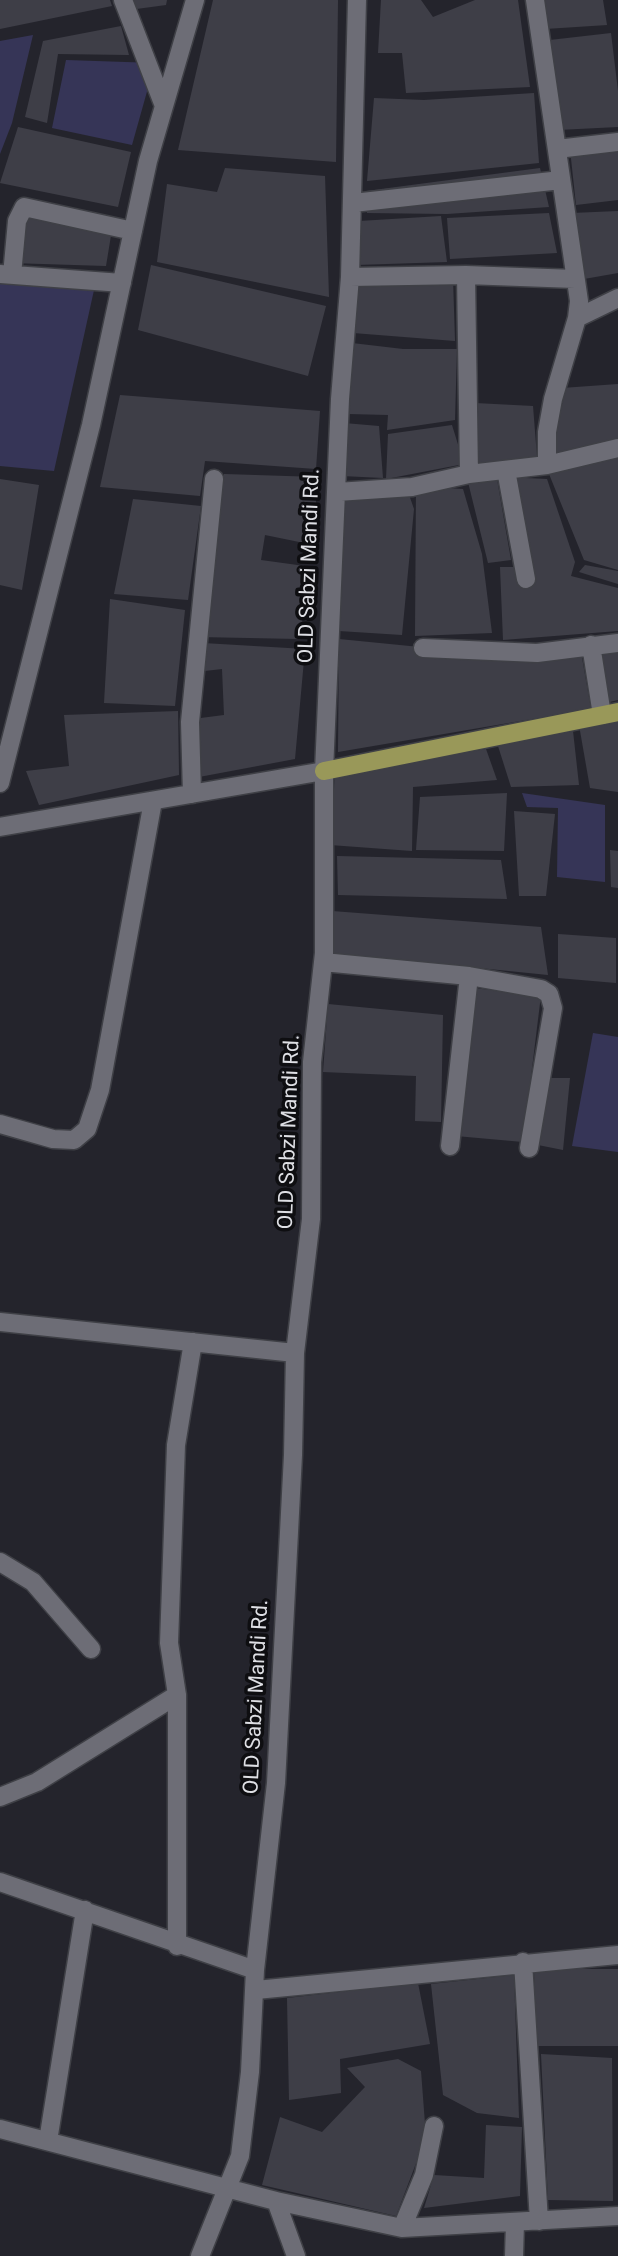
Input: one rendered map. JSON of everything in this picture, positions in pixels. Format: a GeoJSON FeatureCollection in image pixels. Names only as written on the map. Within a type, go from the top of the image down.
{"type":"FeatureCollection","features":[{"type":"Feature","properties":{"kind":"main road"},"geometry":{"type":"LineString","coordinates":[[324,771],[610,713]]}},
{"type":"Feature","properties":{"kind":"street"},"geometry":{"type":"LineString","coordinates":[[123,0],[164,106]]}},
{"type":"Feature","properties":{"kind":"street"},"geometry":{"type":"LineString","coordinates":[[0,783],[91,425],[133,231],[164,106],[195,0]]}},
{"type":"Feature","properties":{"kind":"street","name":"OLD Sabzi Mandi Rd."},"geometry":{"type":"LineString","coordinates":[[200,2256],[230,2189],[240,2156],[256,1990],[255,1970],[276,1783],[293,1455],[295,1353],[311,1219],[312,1062],[323,962],[324,771],[340,399],[350,277],[357,0]]}},
{"type":"Feature","properties":{"kind":"street"},"geometry":{"type":"LineString","coordinates":[[535,0],[575,279],[577,318],[553,399],[547,432],[547,465]]}},
{"type":"Feature","properties":{"kind":"street"},"geometry":{"type":"LineString","coordinates":[[557,149],[618,142]]}},
{"type":"Feature","properties":{"kind":"street"},"geometry":{"type":"LineString","coordinates":[[353,203],[561,180]]}},
{"type":"Feature","properties":{"kind":"street"},"geometry":{"type":"LineString","coordinates":[[122,283],[6,274],[17,221],[24,207],[133,231]]}},
{"type":"Feature","properties":{"kind":"street"},"geometry":{"type":"LineString","coordinates":[[350,277],[466,275],[575,279]]}},
{"type":"Feature","properties":{"kind":"street"},"geometry":{"type":"LineString","coordinates":[[466,275],[469,474]]}},
{"type":"Feature","properties":{"kind":"street"},"geometry":{"type":"LineString","coordinates":[[577,318],[618,298]]}},
{"type":"Feature","properties":{"kind":"street"},"geometry":{"type":"LineString","coordinates":[[337,492],[412,487],[469,474],[547,465],[618,448]]}},
{"type":"Feature","properties":{"kind":"street"},"geometry":{"type":"LineString","coordinates":[[506,470],[526,579]]}},
{"type":"Feature","properties":{"kind":"street"},"geometry":{"type":"LineString","coordinates":[[192,794],[190,722],[214,479]]}},
{"type":"Feature","properties":{"kind":"street"},"geometry":{"type":"LineString","coordinates":[[423,648],[537,653],[618,643]]}},
{"type":"Feature","properties":{"kind":"street"},"geometry":{"type":"LineString","coordinates":[[591,645],[610,713]]}},
{"type":"Feature","properties":{"kind":"street"},"geometry":{"type":"LineString","coordinates":[[0,827],[324,771]]}},
{"type":"Feature","properties":{"kind":"street"},"geometry":{"type":"LineString","coordinates":[[0,1124],[52,1139],[74,1140],[87,1129],[100,1090],[153,801]]}},
{"type":"Feature","properties":{"kind":"street"},"geometry":{"type":"LineString","coordinates":[[323,962],[468,976],[541,989],[549,994],[553,1008],[529,1148]]}},
{"type":"Feature","properties":{"kind":"street"},"geometry":{"type":"LineString","coordinates":[[450,1146],[468,976]]}},
{"type":"Feature","properties":{"kind":"street"},"geometry":{"type":"LineString","coordinates":[[0,1322],[295,1353]]}},
{"type":"Feature","properties":{"kind":"street"},"geometry":{"type":"LineString","coordinates":[[177,1946],[177,1695],[169,1643],[176,1445],[193,1342]]}},
{"type":"Feature","properties":{"kind":"street"},"geometry":{"type":"LineString","coordinates":[[0,1562],[33,1582],[91,1649]]}},
{"type":"Feature","properties":{"kind":"street"},"geometry":{"type":"LineString","coordinates":[[0,1797],[37,1782],[177,1695]]}},
{"type":"Feature","properties":{"kind":"street"},"geometry":{"type":"LineString","coordinates":[[0,1882],[85,1910],[177,1946],[255,1970]]}},
{"type":"Feature","properties":{"kind":"street"},"geometry":{"type":"LineString","coordinates":[[48,2141],[85,1910]]}},
{"type":"Feature","properties":{"kind":"street"},"geometry":{"type":"LineString","coordinates":[[256,1990],[523,1962],[618,1955]]}},
{"type":"Feature","properties":{"kind":"street"},"geometry":{"type":"LineString","coordinates":[[523,1962],[539,2221]]}},
{"type":"Feature","properties":{"kind":"street"},"geometry":{"type":"LineString","coordinates":[[402,2228],[424,2175],[434,2126]]}},
{"type":"Feature","properties":{"kind":"street"},"geometry":{"type":"LineString","coordinates":[[0,2129],[276,2201],[402,2228],[618,2216]]}},
{"type":"Feature","properties":{"kind":"street"},"geometry":{"type":"LineString","coordinates":[[276,2201],[296,2256]]}},
{"type":"Feature","properties":{"kind":"street"},"geometry":{"type":"LineString","coordinates":[[514,2256],[515,2223]]}},
{"type":"Feature","properties":{"kind":"shaded area"},"geometry":{"type":"Polygon","coordinates":[[[33,35],[12,123],[0,154],[0,41],[33,35]]]}},
{"type":"Feature","properties":{"kind":"shaded area"},"geometry":{"type":"Polygon","coordinates":[[[66,60],[155,63],[132,145],[52,128],[66,60]]]}},
{"type":"Feature","properties":{"kind":"shaded area"},"geometry":{"type":"Polygon","coordinates":[[[0,272],[96,281],[54,471],[0,466],[0,272]]]}},
{"type":"Feature","properties":{"kind":"shaded area"},"geometry":{"type":"Polygon","coordinates":[[[522,793],[605,805],[605,882],[557,877],[558,808],[527,807],[522,793]]]}},
{"type":"Feature","properties":{"kind":"shaded area"},"geometry":{"type":"Polygon","coordinates":[[[593,1033],[618,1037],[618,1152],[572,1146],[593,1033]]]}},
{"type":"Feature","properties":{"kind":"building"},"geometry":{"type":"Polygon","coordinates":[[[0,0],[110,0],[112,6],[0,29],[0,0]]]}},
{"type":"Feature","properties":{"kind":"building"},"geometry":{"type":"Polygon","coordinates":[[[127,0],[167,0],[166,5],[129,10],[127,0]]]}},
{"type":"Feature","properties":{"kind":"building"},"geometry":{"type":"Polygon","coordinates":[[[213,0],[338,0],[336,162],[178,150],[213,0]]]}},
{"type":"Feature","properties":{"kind":"building"},"geometry":{"type":"Polygon","coordinates":[[[381,0],[421,0],[433,17],[475,0],[518,0],[530,87],[406,93],[402,53],[378,53],[381,0]]]}},
{"type":"Feature","properties":{"kind":"building"},"geometry":{"type":"Polygon","coordinates":[[[539,0],[603,0],[607,25],[545,29],[539,0]]]}},
{"type":"Feature","properties":{"kind":"building"},"geometry":{"type":"Polygon","coordinates":[[[121,26],[129,55],[58,54],[47,123],[25,117],[43,41],[121,26]]]}},
{"type":"Feature","properties":{"kind":"building"},"geometry":{"type":"Polygon","coordinates":[[[611,33],[618,91],[618,127],[558,130],[541,41],[611,33]]]}},
{"type":"Feature","properties":{"kind":"building"},"geometry":{"type":"Polygon","coordinates":[[[534,93],[539,163],[367,181],[374,98],[424,100],[534,93]]]}},
{"type":"Feature","properties":{"kind":"building"},"geometry":{"type":"Polygon","coordinates":[[[18,127],[131,152],[118,207],[0,183],[18,127]]]}},
{"type":"Feature","properties":{"kind":"building"},"geometry":{"type":"Polygon","coordinates":[[[618,136],[618,200],[576,205],[569,140],[618,136]]]}},
{"type":"Feature","properties":{"kind":"building"},"geometry":{"type":"Polygon","coordinates":[[[225,168],[325,176],[329,297],[157,262],[167,184],[217,192],[225,168]]]}},
{"type":"Feature","properties":{"kind":"building"},"geometry":{"type":"Polygon","coordinates":[[[540,168],[549,207],[447,214],[367,213],[366,191],[540,168]]]}},
{"type":"Feature","properties":{"kind":"building"},"geometry":{"type":"Polygon","coordinates":[[[19,209],[114,217],[106,266],[11,263],[19,209]]]}},
{"type":"Feature","properties":{"kind":"building"},"geometry":{"type":"Polygon","coordinates":[[[618,211],[618,273],[584,279],[572,213],[618,211]]]}},
{"type":"Feature","properties":{"kind":"building"},"geometry":{"type":"Polygon","coordinates":[[[549,213],[557,253],[450,259],[447,218],[549,213]]]}},
{"type":"Feature","properties":{"kind":"building"},"geometry":{"type":"Polygon","coordinates":[[[441,216],[447,262],[356,265],[359,221],[441,216]]]}},
{"type":"Feature","properties":{"kind":"building"},"geometry":{"type":"Polygon","coordinates":[[[151,265],[326,306],[308,376],[138,330],[151,265]]]}},
{"type":"Feature","properties":{"kind":"building"},"geometry":{"type":"Polygon","coordinates":[[[453,279],[455,341],[353,333],[356,281],[453,279]]]}},
{"type":"Feature","properties":{"kind":"building"},"geometry":{"type":"Polygon","coordinates":[[[352,343],[403,349],[457,349],[455,420],[387,430],[388,415],[349,414],[352,343]]]}},
{"type":"Feature","properties":{"kind":"building"},"geometry":{"type":"Polygon","coordinates":[[[618,384],[618,438],[544,456],[544,407],[563,404],[562,388],[618,384]]]}},
{"type":"Feature","properties":{"kind":"building"},"geometry":{"type":"Polygon","coordinates":[[[120,395],[320,411],[316,469],[205,461],[200,496],[100,487],[120,395]]]}},
{"type":"Feature","properties":{"kind":"building"},"geometry":{"type":"Polygon","coordinates":[[[475,403],[533,406],[537,457],[478,464],[475,403]]]}},
{"type":"Feature","properties":{"kind":"building"},"geometry":{"type":"Polygon","coordinates":[[[344,423],[379,426],[383,478],[342,476],[344,423]]]}},
{"type":"Feature","properties":{"kind":"building"},"geometry":{"type":"Polygon","coordinates":[[[452,425],[464,464],[386,479],[388,434],[452,425]]]}},
{"type":"Feature","properties":{"kind":"building"},"geometry":{"type":"Polygon","coordinates":[[[618,454],[618,570],[584,560],[549,474],[618,454]]]}},
{"type":"Feature","properties":{"kind":"building"},"geometry":{"type":"Polygon","coordinates":[[[496,473],[511,560],[488,563],[467,478],[496,473]]]}},
{"type":"Feature","properties":{"kind":"building"},"geometry":{"type":"Polygon","coordinates":[[[224,474],[317,477],[314,545],[265,535],[261,560],[312,567],[299,639],[199,637],[214,517],[224,474]]]}},
{"type":"Feature","properties":{"kind":"building"},"geometry":{"type":"Polygon","coordinates":[[[504,477],[547,479],[575,562],[571,576],[618,588],[618,631],[503,640],[500,567],[515,567],[504,477]]]}},
{"type":"Feature","properties":{"kind":"building"},"geometry":{"type":"Polygon","coordinates":[[[0,479],[39,485],[22,590],[0,585],[0,479]]]}},
{"type":"Feature","properties":{"kind":"building"},"geometry":{"type":"Polygon","coordinates":[[[416,486],[463,489],[482,554],[492,633],[415,636],[416,486]]]}},
{"type":"Feature","properties":{"kind":"building"},"geometry":{"type":"Polygon","coordinates":[[[346,489],[407,489],[414,509],[402,635],[339,631],[346,489]]]}},
{"type":"Feature","properties":{"kind":"building"},"geometry":{"type":"Polygon","coordinates":[[[133,499],[201,506],[188,600],[114,594],[133,499]]]}},
{"type":"Feature","properties":{"kind":"building"},"geometry":{"type":"Polygon","coordinates":[[[585,565],[618,571],[618,584],[579,572],[585,565]]]}},
{"type":"Feature","properties":{"kind":"building"},"geometry":{"type":"Polygon","coordinates":[[[110,599],[185,610],[175,706],[104,703],[110,599]]]}},
{"type":"Feature","properties":{"kind":"building"},"geometry":{"type":"Polygon","coordinates":[[[339,639],[440,649],[580,646],[591,709],[338,752],[339,639]]]}},
{"type":"Feature","properties":{"kind":"building"},"geometry":{"type":"Polygon","coordinates":[[[618,642],[618,700],[605,703],[600,647],[618,642]]]}},
{"type":"Feature","properties":{"kind":"building"},"geometry":{"type":"Polygon","coordinates":[[[203,643],[305,649],[295,759],[199,777],[193,719],[224,715],[222,669],[196,672],[203,643]]]}},
{"type":"Feature","properties":{"kind":"building"},"geometry":{"type":"Polygon","coordinates":[[[178,711],[179,775],[39,805],[26,771],[69,766],[64,715],[178,711]]]}},
{"type":"Feature","properties":{"kind":"building"},"geometry":{"type":"Polygon","coordinates":[[[618,717],[618,792],[590,788],[579,725],[618,717]]]}},
{"type":"Feature","properties":{"kind":"building"},"geometry":{"type":"Polygon","coordinates":[[[573,731],[579,785],[511,787],[498,746],[573,731]]]}},
{"type":"Feature","properties":{"kind":"building"},"geometry":{"type":"Polygon","coordinates":[[[486,749],[497,780],[413,787],[412,851],[330,845],[335,775],[486,749]]]}},
{"type":"Feature","properties":{"kind":"building"},"geometry":{"type":"Polygon","coordinates":[[[507,793],[504,851],[416,850],[420,797],[507,793]]]}},
{"type":"Feature","properties":{"kind":"building"},"geometry":{"type":"Polygon","coordinates":[[[514,811],[555,814],[546,896],[519,896],[514,811]]]}},
{"type":"Feature","properties":{"kind":"building"},"geometry":{"type":"Polygon","coordinates":[[[610,850],[618,851],[618,888],[611,887],[610,850]]]}},
{"type":"Feature","properties":{"kind":"building"},"geometry":{"type":"Polygon","coordinates":[[[337,856],[501,860],[507,899],[338,895],[337,856]]]}},
{"type":"Feature","properties":{"kind":"building"},"geometry":{"type":"Polygon","coordinates":[[[332,911],[541,927],[548,975],[332,953],[332,911]]]}},
{"type":"Feature","properties":{"kind":"building"},"geometry":{"type":"Polygon","coordinates":[[[558,934],[616,938],[616,983],[558,978],[558,934]]]}},
{"type":"Feature","properties":{"kind":"building"},"geometry":{"type":"Polygon","coordinates":[[[472,988],[541,995],[523,1142],[456,1136],[472,988]]]}},
{"type":"Feature","properties":{"kind":"building"},"geometry":{"type":"Polygon","coordinates":[[[328,1004],[443,1015],[441,1122],[415,1121],[416,1076],[323,1072],[328,1004]]]}},
{"type":"Feature","properties":{"kind":"building"},"geometry":{"type":"Polygon","coordinates":[[[548,1078],[570,1078],[563,1150],[538,1145],[548,1078]]]}},
{"type":"Feature","properties":{"kind":"building"},"geometry":{"type":"Polygon","coordinates":[[[534,1969],[618,1969],[618,2046],[536,2046],[534,1969]]]}},
{"type":"Feature","properties":{"kind":"building"},"geometry":{"type":"Polygon","coordinates":[[[514,1975],[519,2118],[477,2113],[443,2095],[431,1984],[514,1975]]]}},
{"type":"Feature","properties":{"kind":"building"},"geometry":{"type":"Polygon","coordinates":[[[418,1983],[430,2044],[340,2059],[341,2093],[289,2100],[287,1998],[418,1983]]]}},
{"type":"Feature","properties":{"kind":"building"},"geometry":{"type":"Polygon","coordinates":[[[541,2054],[612,2058],[613,2201],[548,2200],[541,2054]]]}},
{"type":"Feature","properties":{"kind":"building"},"geometry":{"type":"Polygon","coordinates":[[[398,2059],[421,2071],[426,2137],[396,2216],[262,2185],[280,2117],[322,2132],[365,2087],[347,2068],[398,2059]]]}},
{"type":"Feature","properties":{"kind":"building"},"geometry":{"type":"Polygon","coordinates":[[[486,2125],[522,2127],[520,2196],[424,2208],[434,2175],[484,2178],[486,2125]]]}}]}
